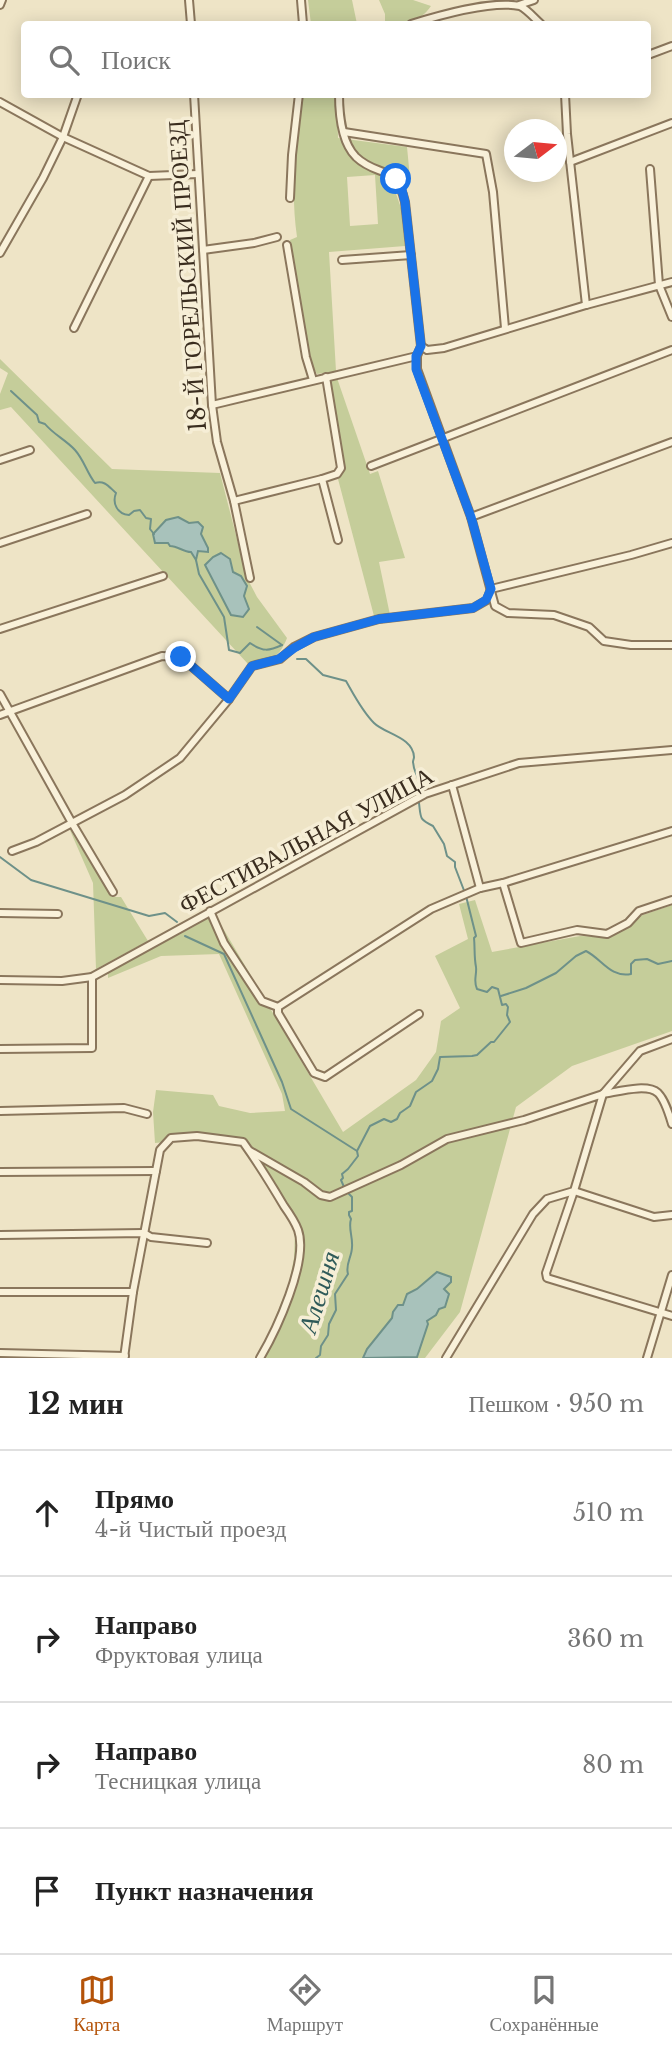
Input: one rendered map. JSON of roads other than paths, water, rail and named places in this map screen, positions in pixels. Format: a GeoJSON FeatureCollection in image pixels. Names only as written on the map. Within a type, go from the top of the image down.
{"type":"FeatureCollection","features":[{"type":"Feature","properties":{"kind":"street"},"geometry":{"type":"LineString","coordinates":[[0,5],[2,0]]}},
{"type":"Feature","properties":{"kind":"street"},"geometry":{"type":"LineString","coordinates":[[190,0],[191,21]]}},
{"type":"Feature","properties":{"kind":"street"},"geometry":{"type":"LineString","coordinates":[[301,0],[303,21]]}},
{"type":"Feature","properties":{"kind":"street"},"geometry":{"type":"LineString","coordinates":[[421,21],[491,0],[519,5],[538,21]]}},
{"type":"Feature","properties":{"kind":"street"},"geometry":{"type":"LineString","coordinates":[[519,5],[534,0]]}},
{"type":"Feature","properties":{"kind":"street"},"geometry":{"type":"LineString","coordinates":[[651,54],[672,46]]}},
{"type":"Feature","properties":{"kind":"street"},"geometry":{"type":"LineString","coordinates":[[0,253],[43,177],[63,136],[77,98]]}},
{"type":"Feature","properties":{"kind":"street","name":"18-Й ГОРЕЛЬСКИЙ ПРОЕЗД"},"geometry":{"type":"LineString","coordinates":[[194,98],[212,405],[217,442],[234,501],[250,578]]}},
{"type":"Feature","properties":{"kind":"street"},"geometry":{"type":"LineString","coordinates":[[290,198],[299,98]]}},
{"type":"Feature","properties":{"kind":"street"},"geometry":{"type":"LineString","coordinates":[[340,98],[344,132],[350,149],[357,158],[396,179],[402,190],[421,346],[416,356],[416,369],[471,517],[495,607],[508,613],[554,615],[589,627],[604,642],[672,645]]}},
{"type":"Feature","properties":{"kind":"street"},"geometry":{"type":"LineString","coordinates":[[565,98],[586,305]]}},
{"type":"Feature","properties":{"kind":"street"},"geometry":{"type":"LineString","coordinates":[[0,102],[63,136],[149,176],[198,174]]}},
{"type":"Feature","properties":{"kind":"street"},"geometry":{"type":"LineString","coordinates":[[570,162],[672,123]]}},
{"type":"Feature","properties":{"kind":"street"},"geometry":{"type":"LineString","coordinates":[[344,132],[486,154],[493,192],[505,328]]}},
{"type":"Feature","properties":{"kind":"street"},"geometry":{"type":"LineString","coordinates":[[650,169],[659,285],[672,317]]}},
{"type":"Feature","properties":{"kind":"street"},"geometry":{"type":"LineString","coordinates":[[74,328],[149,176]]}},
{"type":"Feature","properties":{"kind":"street"},"geometry":{"type":"LineString","coordinates":[[203,250],[277,237]]}},
{"type":"Feature","properties":{"kind":"street"},"geometry":{"type":"LineString","coordinates":[[287,245],[306,357],[313,380]]}},
{"type":"Feature","properties":{"kind":"street"},"geometry":{"type":"LineString","coordinates":[[342,260],[411,255]]}},
{"type":"Feature","properties":{"kind":"street"},"geometry":{"type":"LineString","coordinates":[[421,346],[427,350],[444,348],[505,328],[672,282]]}},
{"type":"Feature","properties":{"kind":"street"},"geometry":{"type":"LineString","coordinates":[[371,466],[672,350]]}},
{"type":"Feature","properties":{"kind":"street"},"geometry":{"type":"LineString","coordinates":[[212,405],[416,356]]}},
{"type":"Feature","properties":{"kind":"street"},"geometry":{"type":"LineString","coordinates":[[234,501],[337,474],[341,468],[326,377]]}},
{"type":"Feature","properties":{"kind":"street"},"geometry":{"type":"LineString","coordinates":[[471,517],[672,442]]}},
{"type":"Feature","properties":{"kind":"street"},"geometry":{"type":"LineString","coordinates":[[0,460],[30,450]]}},
{"type":"Feature","properties":{"kind":"street"},"geometry":{"type":"LineString","coordinates":[[321,479],[338,540]]}},
{"type":"Feature","properties":{"kind":"street"},"geometry":{"type":"LineString","coordinates":[[0,544],[87,514]]}},
{"type":"Feature","properties":{"kind":"street"},"geometry":{"type":"LineString","coordinates":[[491,589],[672,543]]}},
{"type":"Feature","properties":{"kind":"street"},"geometry":{"type":"LineString","coordinates":[[0,629],[163,576]]}},
{"type":"Feature","properties":{"kind":"street"},"geometry":{"type":"LineString","coordinates":[[12,851],[36,842],[125,795],[180,758],[229,699],[252,666],[279,659],[314,637],[379,619],[473,608],[486,600],[491,589]]}},
{"type":"Feature","properties":{"kind":"street"},"geometry":{"type":"LineString","coordinates":[[0,715],[162,656],[181,657],[229,699]]}},
{"type":"Feature","properties":{"kind":"street"},"geometry":{"type":"LineString","coordinates":[[0,694],[113,892]]}},
{"type":"Feature","properties":{"kind":"street","name":"ФЕСТИВАЛЬНАЯ УЛИЦА"},"geometry":{"type":"LineString","coordinates":[[92,977],[425,794],[519,763],[672,750]]}},
{"type":"Feature","properties":{"kind":"street"},"geometry":{"type":"LineString","coordinates":[[452,785],[480,888]]}},
{"type":"Feature","properties":{"kind":"street"},"geometry":{"type":"LineString","coordinates":[[278,1007],[430,909],[480,888],[672,831]]}},
{"type":"Feature","properties":{"kind":"street"},"geometry":{"type":"LineString","coordinates":[[503,883],[521,943],[577,930],[607,933],[628,923],[639,911],[672,900]]}},
{"type":"Feature","properties":{"kind":"street"},"geometry":{"type":"LineString","coordinates":[[210,911],[224,943],[262,1001],[278,1007]]}},
{"type":"Feature","properties":{"kind":"street"},"geometry":{"type":"LineString","coordinates":[[0,913],[58,914]]}},
{"type":"Feature","properties":{"kind":"street"},"geometry":{"type":"LineString","coordinates":[[0,980],[62,981],[92,977],[92,1048],[0,1049]]}},
{"type":"Feature","properties":{"kind":"street"},"geometry":{"type":"LineString","coordinates":[[278,1007],[278,1013],[314,1073],[325,1077],[419,1014]]}},
{"type":"Feature","properties":{"kind":"street"},"geometry":{"type":"LineString","coordinates":[[672,1039],[640,1051],[603,1094],[546,1273],[547,1278],[672,1317]]}},
{"type":"Feature","properties":{"kind":"street"},"geometry":{"type":"LineString","coordinates":[[250,1151],[321,1195],[330,1197],[401,1165],[447,1139],[524,1121],[603,1094],[646,1088],[658,1093],[672,1124]]}},
{"type":"Feature","properties":{"kind":"street"},"geometry":{"type":"LineString","coordinates":[[0,1111],[124,1108],[146,1114]]}},
{"type":"Feature","properties":{"kind":"street"},"geometry":{"type":"LineString","coordinates":[[0,1353],[125,1357],[133,1292],[160,1150],[171,1138],[197,1136],[243,1142],[299,1230],[300,1252],[292,1287],[271,1340],[260,1358]]}},
{"type":"Feature","properties":{"kind":"street"},"geometry":{"type":"LineString","coordinates":[[0,1172],[156,1171]]}},
{"type":"Feature","properties":{"kind":"street"},"geometry":{"type":"LineString","coordinates":[[446,1358],[533,1214],[547,1199],[574,1191],[654,1217],[672,1215]]}},
{"type":"Feature","properties":{"kind":"street"},"geometry":{"type":"LineString","coordinates":[[0,1235],[144,1233],[151,1237],[206,1243]]}},
{"type":"Feature","properties":{"kind":"street"},"geometry":{"type":"LineString","coordinates":[[647,1358],[672,1276]]}},
{"type":"Feature","properties":{"kind":"street"},"geometry":{"type":"LineString","coordinates":[[0,1292],[133,1292]]}},
{"type":"Feature","properties":{"kind":"water"},"geometry":{"type":"Polygon","coordinates":[[[178,517],[189,523],[198,522],[203,527],[201,534],[208,552],[198,551],[196,560],[191,552],[168,543],[155,543],[153,534],[166,520],[178,517]]]}},
{"type":"Feature","properties":{"kind":"water"},"geometry":{"type":"Polygon","coordinates":[[[221,553],[230,559],[233,572],[241,576],[247,586],[244,596],[249,609],[243,617],[231,615],[205,565],[221,553]]]}},
{"type":"Feature","properties":{"kind":"water"},"geometry":{"type":"Polygon","coordinates":[[[437,1272],[451,1277],[451,1282],[444,1289],[449,1294],[445,1307],[439,1309],[436,1315],[427,1321],[417,1357],[363,1358],[392,1318],[398,1305],[403,1305],[407,1294],[437,1272]]]}},
{"type":"Feature","properties":{"kind":"waterway"},"geometry":{"type":"LineString","coordinates":[[11,391],[37,415],[39,422],[45,424],[75,450],[95,483],[104,483],[116,493],[116,507],[119,510],[129,515],[140,510],[146,518],[151,519],[150,529],[154,534]]}},
{"type":"Feature","properties":{"kind":"waterway"},"geometry":{"type":"LineString","coordinates":[[196,560],[199,574],[224,617],[229,650],[240,653],[250,643],[266,650],[282,645]]}},
{"type":"Feature","properties":{"kind":"waterway"},"geometry":{"type":"LineString","coordinates":[[257,627],[282,645]]}},
{"type":"Feature","properties":{"kind":"waterway"},"geometry":{"type":"LineString","coordinates":[[297,659],[306,659],[323,675],[346,681],[374,723],[409,745],[418,779],[417,793]]}},
{"type":"Feature","properties":{"kind":"waterway"},"geometry":{"type":"LineString","coordinates":[[419,803],[422,818],[433,826],[444,844],[447,856],[455,862],[465,893]]}},
{"type":"Feature","properties":{"kind":"waterway"},"geometry":{"type":"LineString","coordinates":[[0,857],[31,880],[149,916],[165,913],[177,922]]}},
{"type":"Feature","properties":{"kind":"waterway","name":"Алешня"},"geometry":{"type":"LineString","coordinates":[[344,1187],[342,1174],[358,1156],[357,1151],[370,1126],[384,1119],[391,1122],[397,1119],[400,1113],[410,1106],[416,1092],[432,1081],[440,1057],[477,1055],[494,1042],[510,1022],[508,1007],[506,1004],[502,1005],[498,989],[492,987],[487,992],[477,989],[476,936],[466,896]]}},
{"type":"Feature","properties":{"kind":"waterway"},"geometry":{"type":"LineString","coordinates":[[185,936],[224,954],[282,1082],[291,1109],[357,1151]]}},
{"type":"Feature","properties":{"kind":"waterway"},"geometry":{"type":"LineString","coordinates":[[501,996],[526,988],[556,973],[586,951],[612,971],[624,974],[631,974],[631,964],[635,960],[647,959],[658,964],[672,961]]}},
{"type":"Feature","properties":{"kind":"waterway","name":"Алешня"},"geometry":{"type":"LineString","coordinates":[[316,1358],[320,1355],[336,1310],[335,1294],[348,1274],[347,1267],[352,1251],[349,1215],[352,1211],[352,1197],[349,1194]]}}]}
